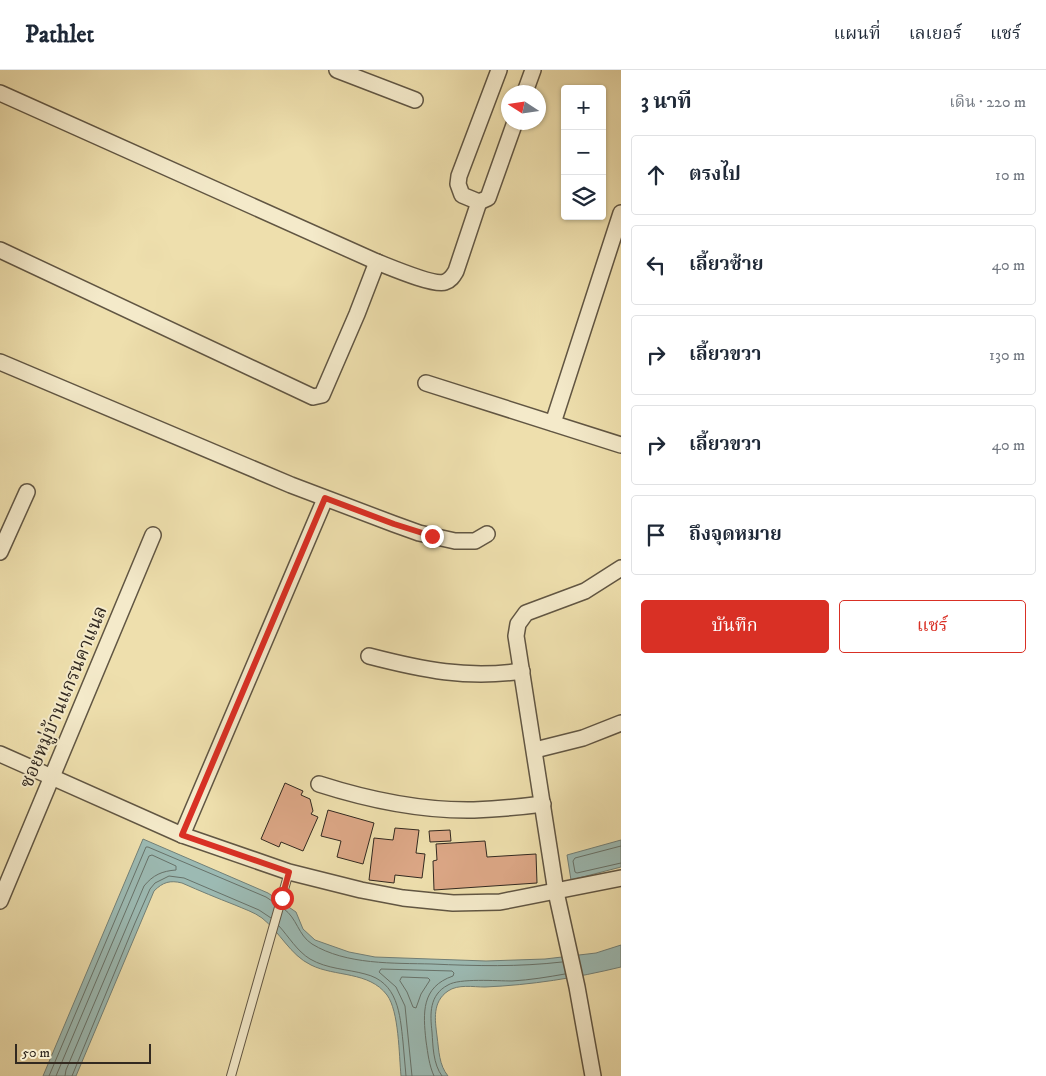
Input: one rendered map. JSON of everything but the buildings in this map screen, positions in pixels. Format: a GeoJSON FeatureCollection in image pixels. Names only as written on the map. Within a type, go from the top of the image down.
{"type":"FeatureCollection","features":[{"type":"Feature","properties":{"kind":"street"},"geometry":{"type":"LineString","coordinates":[[499,70],[458,184],[462,194],[479,202],[484,201],[490,194],[512,130]]}},
{"type":"Feature","properties":{"kind":"street"},"geometry":{"type":"LineString","coordinates":[[528,85],[533,70]]}},
{"type":"Feature","properties":{"kind":"street"},"geometry":{"type":"LineString","coordinates":[[345,71],[415,100]]}},
{"type":"Feature","properties":{"kind":"street"},"geometry":{"type":"LineString","coordinates":[[0,93],[377,262],[432,282],[444,283],[452,278],[479,202]]}},
{"type":"Feature","properties":{"kind":"street"},"geometry":{"type":"LineString","coordinates":[[553,422],[621,213]]}},
{"type":"Feature","properties":{"kind":"street"},"geometry":{"type":"LineString","coordinates":[[0,250],[313,397],[322,395],[358,314],[377,262]]}},
{"type":"Feature","properties":{"kind":"street"},"geometry":{"type":"LineString","coordinates":[[0,362],[325,498],[394,524],[455,541],[474,541],[487,534]]}},
{"type":"Feature","properties":{"kind":"street"},"geometry":{"type":"LineString","coordinates":[[426,383],[621,445]]}},
{"type":"Feature","properties":{"kind":"street"},"geometry":{"type":"LineString","coordinates":[[0,552],[27,492]]}},
{"type":"Feature","properties":{"kind":"street"},"geometry":{"type":"LineString","coordinates":[[182,835],[325,498]]}},
{"type":"Feature","properties":{"kind":"street","name":"ซอยหมู่บ้านแกรนคาแนล"},"geometry":{"type":"LineString","coordinates":[[0,901],[153,535]]}},
{"type":"Feature","properties":{"kind":"street"},"geometry":{"type":"LineString","coordinates":[[593,1076],[577,987],[556,892],[516,636],[518,624],[526,613],[585,591],[621,568]]}},
{"type":"Feature","properties":{"kind":"street"},"geometry":{"type":"LineString","coordinates":[[369,656],[419,668],[464,674],[494,675],[522,671]]}},
{"type":"Feature","properties":{"kind":"street"},"geometry":{"type":"LineString","coordinates":[[535,750],[583,738],[621,723]]}},
{"type":"Feature","properties":{"kind":"street"},"geometry":{"type":"LineString","coordinates":[[0,754],[182,835],[289,872],[343,886],[403,898],[453,903],[500,902],[621,878]]}},
{"type":"Feature","properties":{"kind":"street"},"geometry":{"type":"LineString","coordinates":[[319,784],[350,794],[402,805],[472,810],[543,804]]}},
{"type":"Feature","properties":{"kind":"lane"},"geometry":{"type":"LineString","coordinates":[[231,1076],[289,872]]}},
{"type":"Feature","properties":{"kind":"water"},"geometry":{"type":"Polygon","coordinates":[[[143,839],[268,893],[296,912],[303,929],[315,940],[349,952],[375,957],[486,961],[545,959],[596,953],[621,945],[621,967],[536,983],[485,987],[471,986],[452,989],[439,1000],[435,1018],[440,1058],[448,1076],[401,1076],[398,1034],[394,1011],[387,995],[380,987],[361,978],[320,969],[311,965],[297,955],[259,916],[182,883],[170,882],[154,891],[76,1076],[43,1076],[143,839]]]}},
{"type":"Feature","properties":{"kind":"water"},"geometry":{"type":"Polygon","coordinates":[[[621,840],[621,867],[571,880],[567,855],[621,840]]]}},
{"type":"Feature","properties":{"kind":"route"},"geometry":{"type":"LineString","coordinates":[[282,898],[289,872],[182,835],[325,498],[419,533],[432,536]]}}]}
